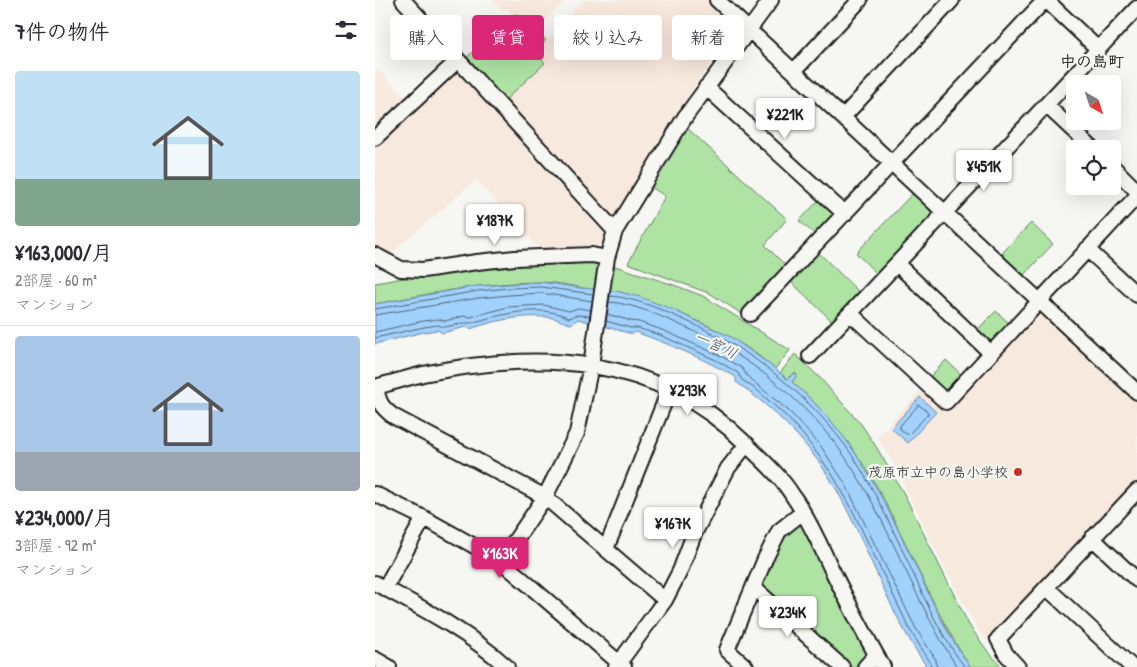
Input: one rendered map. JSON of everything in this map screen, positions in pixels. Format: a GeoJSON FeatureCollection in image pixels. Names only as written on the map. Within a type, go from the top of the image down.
{"type":"FeatureCollection","features":[{"type":"Feature","properties":{"kind":"street"},"geometry":{"type":"LineString","coordinates":[[403,0],[417,15]]}},
{"type":"Feature","properties":{"kind":"street"},"geometry":{"type":"LineString","coordinates":[[717,0],[1137,392]]}},
{"type":"Feature","properties":{"kind":"street"},"geometry":{"type":"LineString","coordinates":[[501,561],[545,497],[577,433],[594,349],[607,258],[615,231],[685,117],[771,0]]}},
{"type":"Feature","properties":{"kind":"street"},"geometry":{"type":"LineString","coordinates":[[794,71],[860,0]]}},
{"type":"Feature","properties":{"kind":"street"},"geometry":{"type":"LineString","coordinates":[[843,117],[952,0]]}},
{"type":"Feature","properties":{"kind":"street"},"geometry":{"type":"LineString","coordinates":[[750,314],[1045,0],[1098,49]]}},
{"type":"Feature","properties":{"kind":"street"},"geometry":{"type":"LineString","coordinates":[[810,356],[1137,8]]}},
{"type":"Feature","properties":{"kind":"street"},"geometry":{"type":"LineString","coordinates":[[375,138],[458,60],[615,231]]}},
{"type":"Feature","properties":{"kind":"street"},"geometry":{"type":"LineString","coordinates":[[706,87],[845,214]]}},
{"type":"Feature","properties":{"kind":"street"},"geometry":{"type":"LineString","coordinates":[[1047,105],[1084,140]]}},
{"type":"Feature","properties":{"kind":"street"},"geometry":{"type":"LineString","coordinates":[[1121,175],[1137,191]]}},
{"type":"Feature","properties":{"kind":"street"},"geometry":{"type":"LineString","coordinates":[[851,314],[946,402],[1137,196]]}},
{"type":"Feature","properties":{"kind":"street"},"geometry":{"type":"LineString","coordinates":[[1087,249],[1137,295]]}},
{"type":"Feature","properties":{"kind":"street"},"geometry":{"type":"LineString","coordinates":[[375,255],[401,269],[423,270],[515,258],[592,255],[607,258]]}},
{"type":"Feature","properties":{"kind":"street"},"geometry":{"type":"LineString","coordinates":[[897,264],[991,353]]}},
{"type":"Feature","properties":{"kind":"street"},"geometry":{"type":"LineString","coordinates":[[665,600],[545,497],[393,416],[382,408],[375,387],[423,374],[490,364],[535,361],[591,365],[625,372],[670,388],[703,408],[733,431],[784,482],[803,512],[853,614],[880,661],[865,667]]}},
{"type":"Feature","properties":{"kind":"street"},"geometry":{"type":"LineString","coordinates":[[606,548],[670,388]]}},
{"type":"Feature","properties":{"kind":"street"},"geometry":{"type":"LineString","coordinates":[[375,494],[424,518],[501,561],[620,665],[665,600],[680,571],[694,534],[727,468],[747,444]]}},
{"type":"Feature","properties":{"kind":"street"},"geometry":{"type":"LineString","coordinates":[[1018,667],[1006,654],[998,640],[1137,491]]}},
{"type":"Feature","properties":{"kind":"street"},"geometry":{"type":"LineString","coordinates":[[746,667],[727,650],[765,559],[779,531],[803,512]]}},
{"type":"Feature","properties":{"kind":"street"},"geometry":{"type":"LineString","coordinates":[[424,518],[380,586],[423,608],[494,656],[507,667]]}},
{"type":"Feature","properties":{"kind":"street"},"geometry":{"type":"LineString","coordinates":[[1092,538],[1137,580]]}},
{"type":"Feature","properties":{"kind":"street"},"geometry":{"type":"LineString","coordinates":[[754,588],[842,667]]}},
{"type":"Feature","properties":{"kind":"street"},"geometry":{"type":"LineString","coordinates":[[1047,588],[1131,667]]}},
{"type":"Feature","properties":{"kind":"shaded area"},"geometry":{"type":"Polygon","coordinates":[[[492,0],[565,0],[544,23],[544,15],[511,15],[508,8],[503,10],[492,0]]]}},
{"type":"Feature","properties":{"kind":"shaded area"},"geometry":{"type":"Polygon","coordinates":[[[583,0],[707,0],[723,15],[672,15],[672,60],[714,60],[699,79],[614,216],[603,212],[502,103],[545,64],[542,60],[544,60],[544,44],[554,33],[554,60],[662,60],[662,15],[570,15],[583,0]]]}},
{"type":"Feature","properties":{"kind":"shaded area"},"geometry":{"type":"Polygon","coordinates":[[[459,65],[605,229],[602,247],[542,251],[476,180],[388,256],[375,247],[375,143],[459,65]]]}},
{"type":"Feature","properties":{"kind":"shaded area"},"geometry":{"type":"Polygon","coordinates":[[[378,70],[408,100],[375,131],[375,73],[378,70]]]}},
{"type":"Feature","properties":{"kind":"shaded area","name":"茂原市立中の島小学校"},"geometry":{"type":"Polygon","coordinates":[[[1034,312],[1042,312],[1137,401],[1137,483],[987,642],[974,623],[945,569],[893,462],[877,437],[924,387],[946,407],[1034,312]]]}},
{"type":"Feature","properties":{"kind":"green space"},"geometry":{"type":"Polygon","coordinates":[[[472,53],[472,60],[542,60],[545,63],[502,103],[463,61],[472,53]]]}},
{"type":"Feature","properties":{"kind":"green space"},"geometry":{"type":"Polygon","coordinates":[[[686,127],[787,219],[765,245],[787,267],[742,314],[711,294],[628,263],[665,196],[648,185],[686,127]]]}},
{"type":"Feature","properties":{"kind":"green space"},"geometry":{"type":"Polygon","coordinates":[[[913,193],[930,208],[931,217],[877,274],[856,253],[913,193]]]}},
{"type":"Feature","properties":{"kind":"green space"},"geometry":{"type":"Polygon","coordinates":[[[821,198],[834,211],[834,217],[816,235],[799,221],[821,198]]]}},
{"type":"Feature","properties":{"kind":"green space"},"geometry":{"type":"Polygon","coordinates":[[[1031,223],[1053,244],[1023,276],[1003,259],[1003,252],[1031,223]]]}},
{"type":"Feature","properties":{"kind":"green space"},"geometry":{"type":"Polygon","coordinates":[[[816,250],[860,293],[832,321],[788,279],[816,250]]]}},
{"type":"Feature","properties":{"kind":"green space"},"geometry":{"type":"Polygon","coordinates":[[[589,260],[602,263],[597,290],[547,282],[498,284],[457,289],[375,304],[375,283],[474,266],[589,260]]]}},
{"type":"Feature","properties":{"kind":"green space"},"geometry":{"type":"Polygon","coordinates":[[[612,265],[703,296],[790,350],[775,369],[762,358],[717,330],[637,297],[609,291],[612,265]]]}},
{"type":"Feature","properties":{"kind":"green space"},"geometry":{"type":"Polygon","coordinates":[[[996,311],[1011,325],[993,344],[986,345],[974,333],[996,311]]]}},
{"type":"Feature","properties":{"kind":"green space"},"geometry":{"type":"Polygon","coordinates":[[[795,354],[820,378],[861,424],[875,445],[904,494],[969,625],[1002,667],[971,667],[967,662],[942,619],[888,507],[867,471],[827,417],[792,382],[797,375],[794,373],[787,379],[780,373],[795,354]]]}},
{"type":"Feature","properties":{"kind":"green space"},"geometry":{"type":"Polygon","coordinates":[[[946,360],[964,377],[947,395],[926,381],[946,360]]]}},
{"type":"Feature","properties":{"kind":"green space"},"geometry":{"type":"Polygon","coordinates":[[[800,521],[804,522],[870,656],[860,667],[849,667],[761,588],[761,582],[781,535],[800,521]]]}},
{"type":"Feature","properties":{"kind":"water","name":"一宮川"},"geometry":{"type":"Polygon","coordinates":[[[541,282],[616,291],[640,297],[669,308],[731,337],[787,379],[795,373],[797,375],[792,382],[833,423],[865,467],[891,515],[941,619],[971,667],[927,667],[900,621],[842,500],[820,463],[799,437],[775,413],[736,382],[736,377],[686,352],[635,332],[632,334],[578,319],[571,324],[549,317],[516,318],[497,321],[470,329],[466,327],[442,333],[438,330],[424,332],[375,344],[375,304],[477,286],[541,282]]]}},
{"type":"Feature","properties":{"kind":"water"},"geometry":{"type":"Polygon","coordinates":[[[920,397],[936,412],[908,443],[891,428],[920,397]]]}},
{"type":"Feature","properties":{"kind":"place","name":"茂原市立中の島小学校"},"geometry":{"type":"Point","coordinates":[1018,472]}},
{"type":"Feature","properties":{"kind":"district","name":"中の島町"},"geometry":{"type":"Point","coordinates":[1092,61]}}]}
